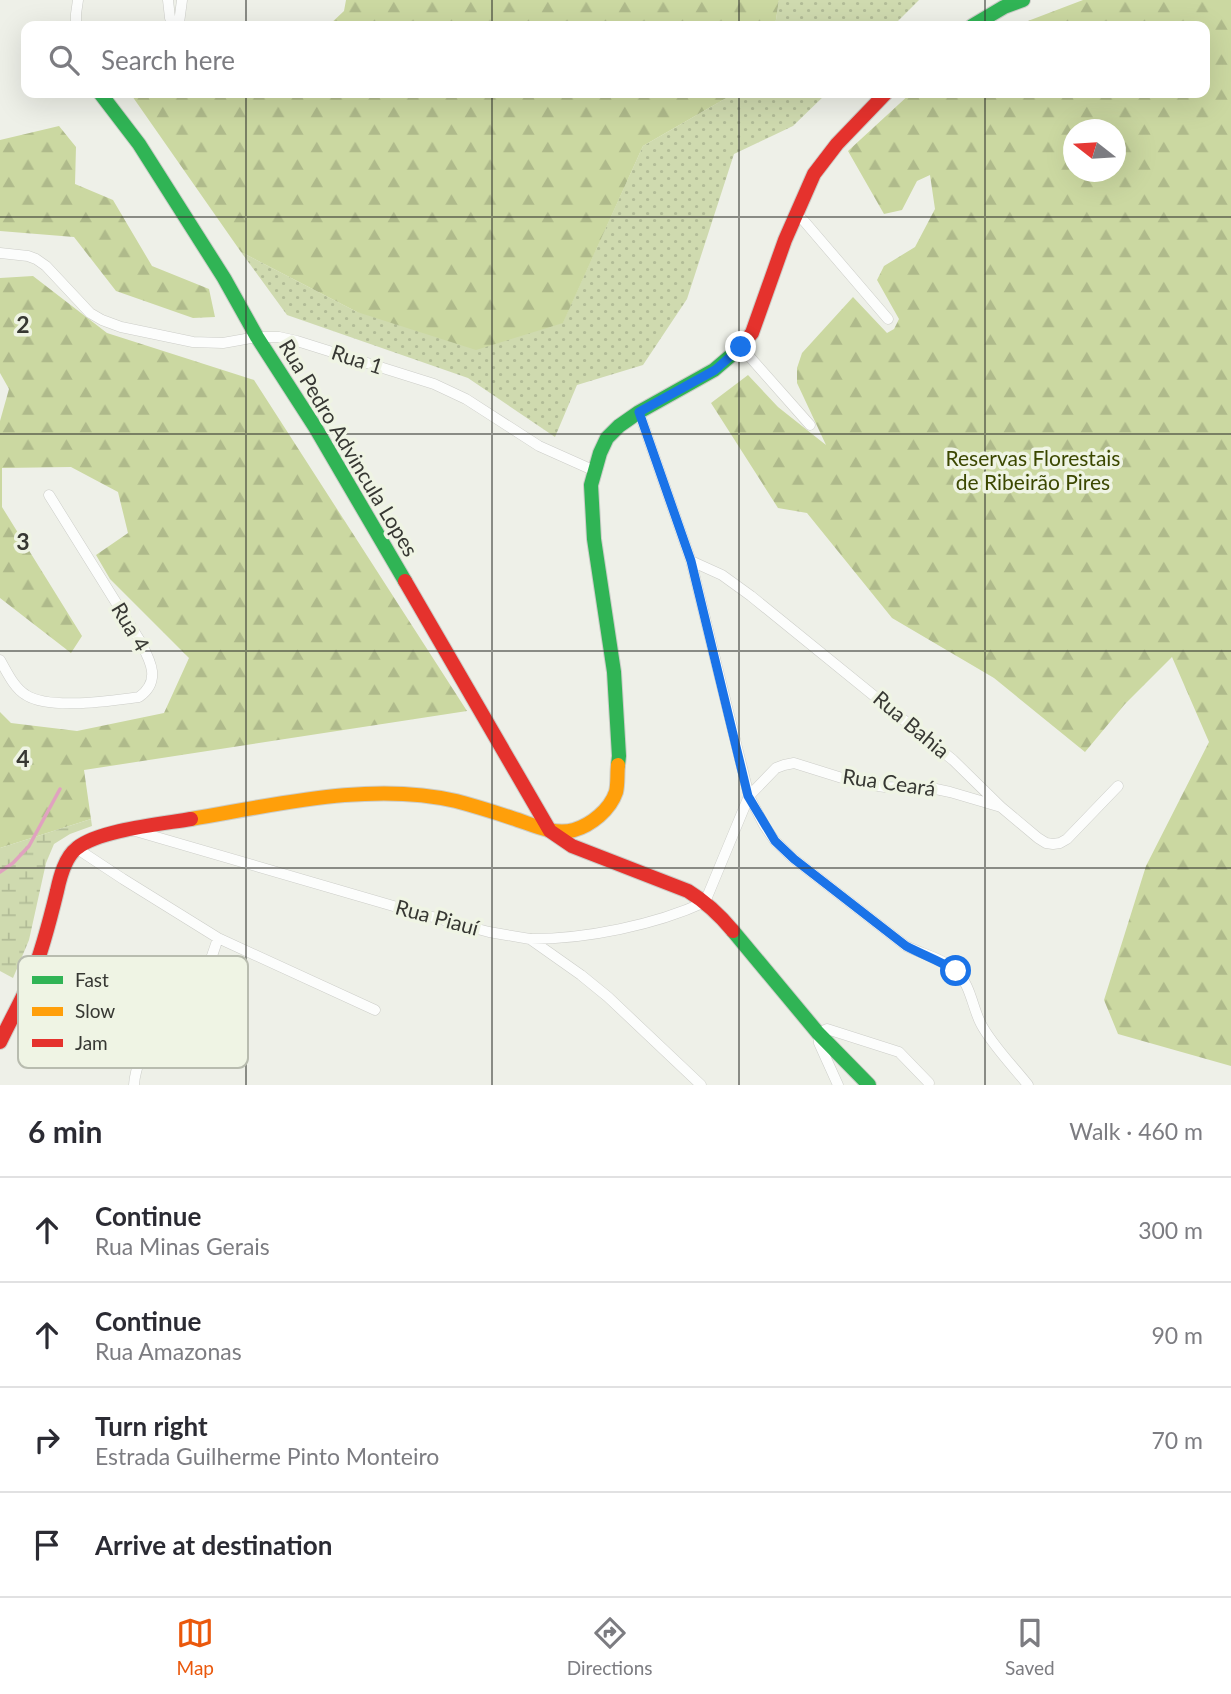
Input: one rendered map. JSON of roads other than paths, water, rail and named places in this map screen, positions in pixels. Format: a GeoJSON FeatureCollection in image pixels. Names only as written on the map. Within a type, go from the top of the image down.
{"type":"FeatureCollection","features":[{"type":"Feature","properties":{"kind":"main road"},"geometry":{"type":"LineString","coordinates":[[980,21],[1007,3],[1023,0]]}},
{"type":"Feature","properties":{"kind":"main road","name":"Rua Pedro Advincula Lopes"},"geometry":{"type":"LineString","coordinates":[[104,98],[139,144],[315,427],[550,831]]}},
{"type":"Feature","properties":{"kind":"main road"},"geometry":{"type":"LineString","coordinates":[[550,831],[571,831],[589,824],[610,805],[616,791],[619,756],[614,672],[594,539],[591,485],[600,453],[607,438],[619,426],[715,370],[741,347],[752,333],[785,240],[814,174],[837,144],[881,98]]}},
{"type":"Feature","properties":{"kind":"main road"},"geometry":{"type":"LineString","coordinates":[[38,956],[60,878],[70,855],[91,839],[129,829],[326,797],[414,795],[454,801],[550,831],[572,846],[688,891],[705,902],[719,914],[818,1033],[869,1085]]}},
{"type":"Feature","properties":{"kind":"main road"},"geometry":{"type":"LineString","coordinates":[[0,1042],[18,1005]]}},
{"type":"Feature","properties":{"kind":"street"},"geometry":{"type":"LineString","coordinates":[[76,21],[78,0]]}},
{"type":"Feature","properties":{"kind":"street"},"geometry":{"type":"LineString","coordinates":[[168,0],[172,21]]}},
{"type":"Feature","properties":{"kind":"street"},"geometry":{"type":"LineString","coordinates":[[179,21],[182,0]]}},
{"type":"Feature","properties":{"kind":"street"},"geometry":{"type":"LineString","coordinates":[[797,215],[888,319]]}},
{"type":"Feature","properties":{"kind":"street","name":"Rua 1"},"geometry":{"type":"LineString","coordinates":[[0,253],[36,259],[46,266],[90,313],[121,327],[193,342],[223,343],[257,337],[279,337],[297,341],[434,384],[466,399],[539,446],[595,471]]}},
{"type":"Feature","properties":{"kind":"street"},"geometry":{"type":"LineString","coordinates":[[741,347],[810,425]]}},
{"type":"Feature","properties":{"kind":"street"},"geometry":{"type":"LineString","coordinates":[[639,412],[691,561],[748,796],[775,841],[794,859],[906,946],[956,971],[965,983],[981,1024],[1028,1085]]}},
{"type":"Feature","properties":{"kind":"street","name":"Rua 4"},"geometry":{"type":"LineString","coordinates":[[0,660],[24,694],[38,701],[54,704],[139,697],[146,692],[150,684],[151,662],[140,640],[50,495]]}},
{"type":"Feature","properties":{"kind":"street","name":"Rua Bahia"},"geometry":{"type":"LineString","coordinates":[[691,561],[722,575],[751,596],[953,760],[1001,807],[1046,843],[1060,843],[1067,839],[1118,786]]}},
{"type":"Feature","properties":{"kind":"street","name":"Rua Ceará"},"geometry":{"type":"LineString","coordinates":[[705,902],[748,796],[776,768],[794,763],[858,783],[940,790],[1001,807]]}},
{"type":"Feature","properties":{"kind":"street","name":"Rua Piauí"},"geometry":{"type":"LineString","coordinates":[[129,829],[414,912],[489,932],[530,939],[608,997],[701,1085]]}},
{"type":"Feature","properties":{"kind":"street"},"geometry":{"type":"LineString","coordinates":[[76,848],[218,938],[375,1010]]}},
{"type":"Feature","properties":{"kind":"street"},"geometry":{"type":"LineString","coordinates":[[530,939],[575,937],[654,922],[705,902]]}},
{"type":"Feature","properties":{"kind":"street"},"geometry":{"type":"LineString","coordinates":[[212,956],[218,938]]}},
{"type":"Feature","properties":{"kind":"street"},"geometry":{"type":"LineString","coordinates":[[838,1085],[819,1043],[818,1033],[827,1029],[899,1052],[929,1083]]}},
{"type":"Feature","properties":{"kind":"street"},"geometry":{"type":"LineString","coordinates":[[134,1085],[138,1068]]}},
{"type":"Feature","properties":{"kind":"waterway"},"geometry":{"type":"LineString","coordinates":[[0,872],[29,846],[60,789]]}},
{"type":"Feature","properties":{"kind":"park label","name":"Reservas Florestais de Ribeirão Pires"},"geometry":{"type":"Point","coordinates":[1033,471]}}]}
